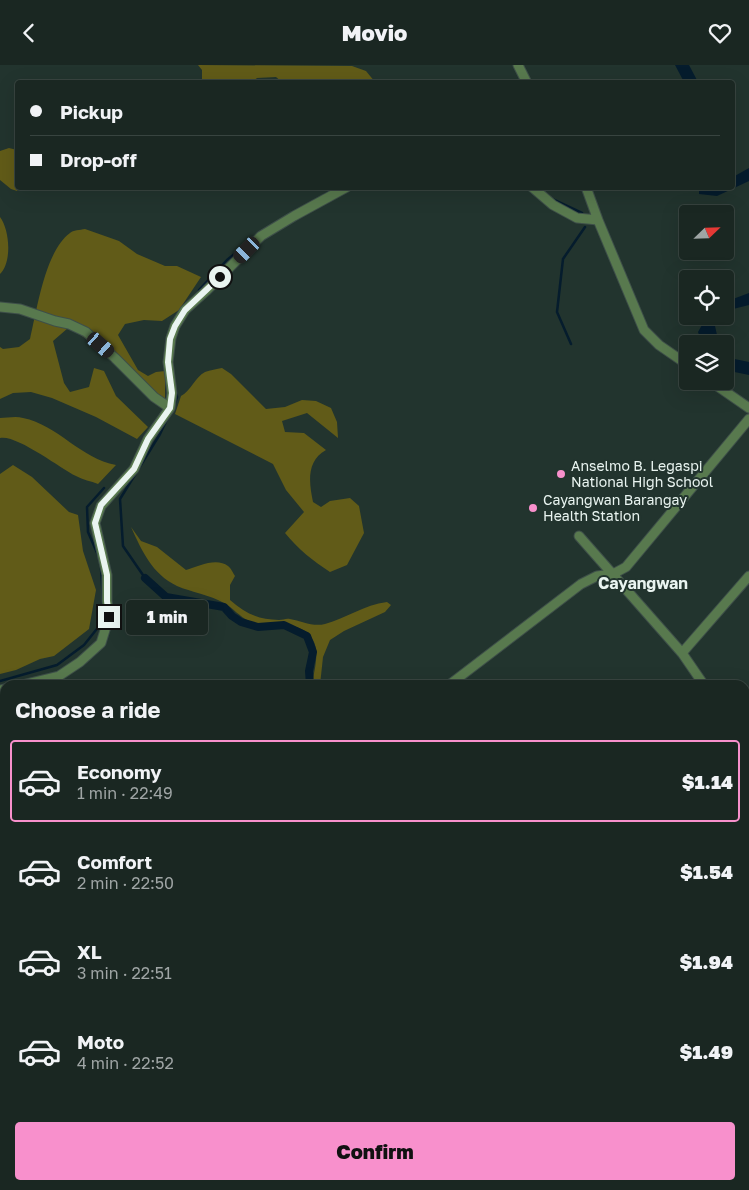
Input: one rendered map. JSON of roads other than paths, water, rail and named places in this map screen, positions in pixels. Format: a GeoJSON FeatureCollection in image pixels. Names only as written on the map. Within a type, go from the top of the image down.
{"type":"FeatureCollection","features":[{"type":"Feature","properties":{"kind":"street"},"geometry":{"type":"LineString","coordinates":[[518,65],[525,80]]}},
{"type":"Feature","properties":{"kind":"street"},"geometry":{"type":"LineString","coordinates":[[43,680],[59,676],[80,662],[101,643],[109,617],[107,575],[95,523],[101,505],[134,469],[148,439],[170,408],[172,393],[168,362],[170,339],[175,326],[185,310],[261,236],[342,190]]}},
{"type":"Feature","properties":{"kind":"street"},"geometry":{"type":"LineString","coordinates":[[536,190],[553,205],[577,218],[598,220]]}},
{"type":"Feature","properties":{"kind":"street"},"geometry":{"type":"LineString","coordinates":[[587,190],[644,330],[659,345],[679,359]]}},
{"type":"Feature","properties":{"kind":"street"},"geometry":{"type":"LineString","coordinates":[[0,307],[20,309],[70,324],[86,333],[116,358],[154,397],[170,408]]}},
{"type":"Feature","properties":{"kind":"street"},"geometry":{"type":"LineString","coordinates":[[723,390],[749,408]]}},
{"type":"Feature","properties":{"kind":"street"},"geometry":{"type":"LineString","coordinates":[[455,680],[582,584],[597,576],[612,574],[626,567],[749,419]]}},
{"type":"Feature","properties":{"kind":"street"},"geometry":{"type":"LineString","coordinates":[[580,536],[682,653],[701,680]]}},
{"type":"Feature","properties":{"kind":"street"},"geometry":{"type":"LineString","coordinates":[[682,653],[749,576]]}},
{"type":"Feature","properties":{"kind":"water"},"geometry":{"type":"Polygon","coordinates":[[[675,65],[689,65],[697,80],[683,80],[675,65]]]}},
{"type":"Feature","properties":{"kind":"water"},"geometry":{"type":"Polygon","coordinates":[[[749,168],[749,181],[735,188],[735,176],[749,168]]]}},
{"type":"Feature","properties":{"kind":"water"},"geometry":{"type":"Polygon","coordinates":[[[699,190],[730,190],[717,196],[699,194],[699,190]]]}},
{"type":"Feature","properties":{"kind":"water"},"geometry":{"type":"Polygon","coordinates":[[[749,293],[749,305],[734,309],[734,299],[749,293]]]}},
{"type":"Feature","properties":{"kind":"water"},"geometry":{"type":"Polygon","coordinates":[[[702,325],[716,325],[717,335],[699,335],[698,332],[702,325]]]}},
{"type":"Feature","properties":{"kind":"water"},"geometry":{"type":"Polygon","coordinates":[[[734,359],[749,362],[749,375],[734,372],[734,359]]]}},
{"type":"Feature","properties":{"kind":"waterway"},"geometry":{"type":"LineString","coordinates":[[324,195],[332,190]]}},
{"type":"Feature","properties":{"kind":"waterway"},"geometry":{"type":"LineString","coordinates":[[550,198],[582,213]]}},
{"type":"Feature","properties":{"kind":"waterway"},"geometry":{"type":"LineString","coordinates":[[571,344],[557,312],[563,259],[585,227]]}},
{"type":"Feature","properties":{"kind":"waterway"},"geometry":{"type":"LineString","coordinates":[[199,295],[199,290],[227,260],[249,242]]}},
{"type":"Feature","properties":{"kind":"waterway"},"geometry":{"type":"LineString","coordinates":[[175,403],[176,391]]}},
{"type":"Feature","properties":{"kind":"waterway"},"geometry":{"type":"LineString","coordinates":[[145,578],[123,546],[120,499],[160,434],[168,417]]}},
{"type":"Feature","properties":{"kind":"waterway"},"geometry":{"type":"LineString","coordinates":[[98,555],[88,532],[87,507],[104,488]]}},
{"type":"Feature","properties":{"kind":"waterway"},"geometry":{"type":"LineString","coordinates":[[4,680],[57,665],[84,645],[104,620],[101,568]]}},
{"type":"Feature","properties":{"kind":"waterway"},"geometry":{"type":"LineString","coordinates":[[145,578],[166,597],[224,607],[241,622],[258,627],[284,625],[307,636],[313,652],[309,671],[310,680]]}},
{"type":"Feature","properties":{"kind":"place","name":"Anselmo B. Legaspi National High School"},"geometry":{"type":"Point","coordinates":[561,474]}},
{"type":"Feature","properties":{"kind":"place","name":"Cayangwan Barangay Health Station"},"geometry":{"type":"Point","coordinates":[533,508]}},
{"type":"Feature","properties":{"kind":"district","name":"Cayangwan"},"geometry":{"type":"Point","coordinates":[643,583]}}]}
